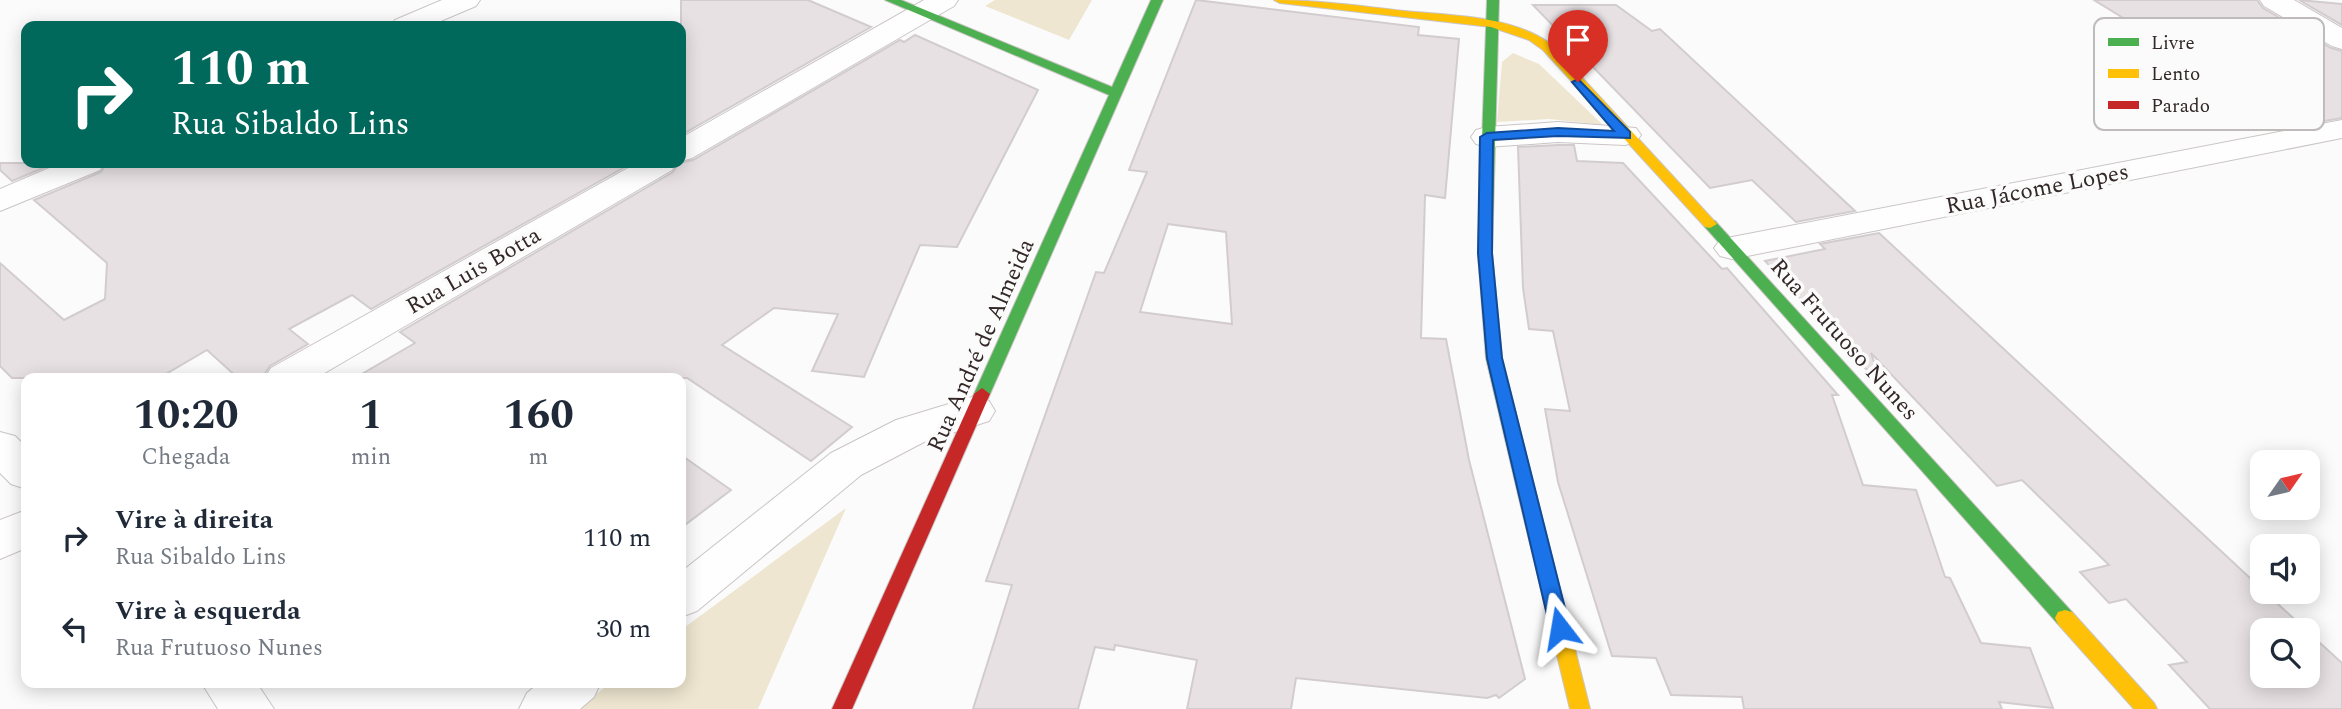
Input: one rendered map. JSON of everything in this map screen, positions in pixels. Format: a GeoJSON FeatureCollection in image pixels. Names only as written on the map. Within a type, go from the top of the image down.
{"type":"FeatureCollection","features":[{"type":"Feature","properties":{"kind":"street"},"geometry":{"type":"LineString","coordinates":[[417,21],[466,0]]}},
{"type":"Feature","properties":{"kind":"street"},"geometry":{"type":"LineString","coordinates":[[891,0],[932,6],[1117,94]]}},
{"type":"Feature","properties":{"kind":"street","name":"Rua André de Almeida"},"geometry":{"type":"LineString","coordinates":[[842,709],[1157,0]]}},
{"type":"Feature","properties":{"kind":"street","name":"Rua Frutuoso Nunes"},"geometry":{"type":"LineString","coordinates":[[1280,0],[1493,24],[1532,37],[1547,47],[2147,709]]}},
{"type":"Feature","properties":{"kind":"street"},"geometry":{"type":"LineString","coordinates":[[1493,0],[1485,253],[1494,358],[1580,709]]}},
{"type":"Feature","properties":{"kind":"street"},"geometry":{"type":"LineString","coordinates":[[2274,0],[2305,18]]}},
{"type":"Feature","properties":{"kind":"street"},"geometry":{"type":"LineString","coordinates":[[686,148],[932,6]]}},
{"type":"Feature","properties":{"kind":"street"},"geometry":{"type":"LineString","coordinates":[[2324,29],[2342,40]]}},
{"type":"Feature","properties":{"kind":"street","name":"Rua Jácome Lopes"},"geometry":{"type":"LineString","coordinates":[[1732,248],[2342,129]]}},
{"type":"Feature","properties":{"kind":"street"},"geometry":{"type":"LineString","coordinates":[[1487,137],[1558,132],[1625,135]]}},
{"type":"Feature","properties":{"kind":"street"},"geometry":{"type":"LineString","coordinates":[[0,201],[76,168]]}},
{"type":"Feature","properties":{"kind":"street","name":"Rua Luis Botta"},"geometry":{"type":"LineString","coordinates":[[294,373],[651,168]]}},
{"type":"Feature","properties":{"kind":"street"},"geometry":{"type":"LineString","coordinates":[[686,594],[846,464],[910,431],[975,411]]}},
{"type":"Feature","properties":{"kind":"street"},"geometry":{"type":"LineString","coordinates":[[0,447],[21,468]]}},
{"type":"Feature","properties":{"kind":"street"},"geometry":{"type":"LineString","coordinates":[[0,541],[21,530]]}},
{"type":"Feature","properties":{"kind":"street"},"geometry":{"type":"LineString","coordinates":[[231,688],[250,709]]}},
{"type":"Feature","properties":{"kind":"street"},"geometry":{"type":"LineString","coordinates":[[544,709],[570,688]]}},
{"type":"Feature","properties":{"kind":"shaded area"},"geometry":{"type":"Polygon","coordinates":[[[995,0],[1092,0],[1069,40],[985,6],[995,0]]]}},
{"type":"Feature","properties":{"kind":"shaded area"},"geometry":{"type":"Polygon","coordinates":[[[1513,53],[1539,64],[1603,125],[1549,119],[1497,122],[1502,62],[1513,53]]]}},
{"type":"Feature","properties":{"kind":"shaded area"},"geometry":{"type":"Polygon","coordinates":[[[846,508],[758,709],[578,709],[604,688],[686,688],[686,626],[846,508]]]}},
{"type":"Feature","properties":{"kind":"building"},"geometry":{"type":"Polygon","coordinates":[[[681,0],[808,0],[871,27],[686,132],[686,21],[681,21],[681,0]]]}},
{"type":"Feature","properties":{"kind":"building"},"geometry":{"type":"Polygon","coordinates":[[[1196,0],[1419,27],[1418,35],[1459,39],[1445,198],[1425,195],[1421,338],[1446,339],[1469,460],[1525,679],[1499,698],[1496,695],[1487,698],[1296,678],[1291,709],[1187,709],[1197,660],[1115,645],[1114,650],[1095,647],[1078,709],[973,709],[1012,585],[986,581],[1096,272],[1104,273],[1147,172],[1129,170],[1196,0]],[[1168,224],[1140,312],[1232,324],[1226,232],[1168,224]]]}},
{"type":"Feature","properties":{"kind":"building"},"geometry":{"type":"Polygon","coordinates":[[[2094,0],[2257,0],[2263,8],[2280,18],[2123,18],[2094,0]]]}},
{"type":"Feature","properties":{"kind":"building"},"geometry":{"type":"Polygon","coordinates":[[[2299,0],[2342,4],[2342,25],[2299,0]]]}},
{"type":"Feature","properties":{"kind":"building"},"geometry":{"type":"Polygon","coordinates":[[[1533,5],[1616,5],[1652,31],[1660,29],[1855,211],[1796,222],[1752,180],[1710,188],[1533,5]]]}},
{"type":"Feature","properties":{"kind":"building"},"geometry":{"type":"Polygon","coordinates":[[[915,35],[1038,90],[957,247],[920,245],[864,377],[812,371],[838,314],[774,308],[722,345],[852,427],[811,461],[686,378],[686,373],[364,373],[415,343],[400,332],[676,168],[686,168],[686,162],[693,160],[900,40],[904,42],[915,35]]]}},
{"type":"Feature","properties":{"kind":"building"},"geometry":{"type":"Polygon","coordinates":[[[2324,44],[2342,51],[2342,118],[2324,121],[2324,44]]]}},
{"type":"Feature","properties":{"kind":"building"},"geometry":{"type":"Polygon","coordinates":[[[1574,145],[1577,161],[1623,163],[1722,269],[1727,268],[1838,395],[1832,395],[1863,485],[1916,490],[1945,577],[1950,578],[1981,643],[2030,648],[2053,708],[1999,702],[2002,709],[1744,709],[1742,697],[1671,695],[1656,658],[1612,656],[1558,482],[1545,409],[1570,411],[1553,331],[1529,329],[1523,288],[1518,147],[1574,145]]]}},
{"type":"Feature","properties":{"kind":"building"},"geometry":{"type":"Polygon","coordinates":[[[0,163],[21,163],[21,168],[43,168],[12,181],[0,170],[0,163]]]}},
{"type":"Feature","properties":{"kind":"building"},"geometry":{"type":"Polygon","coordinates":[[[104,168],[623,168],[371,309],[352,295],[289,329],[308,344],[270,366],[265,373],[232,373],[207,350],[168,373],[21,373],[21,378],[12,378],[0,366],[0,263],[64,320],[105,299],[107,263],[34,200],[101,172],[104,168]]]}},
{"type":"Feature","properties":{"kind":"building"},"geometry":{"type":"Polygon","coordinates":[[[1879,233],[2250,578],[2250,604],[2278,604],[2293,618],[2250,618],[2250,688],[2320,688],[2320,643],[2342,663],[2342,709],[2210,709],[2169,665],[2187,662],[2126,599],[2109,603],[2080,572],[2109,565],[2022,480],[1997,486],[1871,353],[1882,386],[1765,261],[1825,249],[1820,244],[1879,233]]]}},
{"type":"Feature","properties":{"kind":"building"},"geometry":{"type":"Polygon","coordinates":[[[686,458],[731,490],[686,524],[686,458]]]}},
{"type":"Feature","properties":{"kind":"traffic: fast"},"geometry":{"type":"LineString","coordinates":[[891,0],[1117,94]]}},
{"type":"Feature","properties":{"kind":"traffic: fast"},"geometry":{"type":"LineString","coordinates":[[982,394],[1157,0]]}},
{"type":"Feature","properties":{"kind":"traffic: fast"},"geometry":{"type":"LineString","coordinates":[[1493,0],[1485,253],[1494,358],[1527,494]]}},
{"type":"Feature","properties":{"kind":"traffic: fast"},"geometry":{"type":"LineString","coordinates":[[1710,224],[2065,618]]}},
{"type":"Feature","properties":{"kind":"traffic: slow"},"geometry":{"type":"LineString","coordinates":[[1280,0],[1493,24],[1533,37],[1547,47],[1710,224]]}},
{"type":"Feature","properties":{"kind":"traffic: slow"},"geometry":{"type":"LineString","coordinates":[[1527,494],[1580,709]]}},
{"type":"Feature","properties":{"kind":"traffic: slow"},"geometry":{"type":"LineString","coordinates":[[2065,618],[2147,709]]}},
{"type":"Feature","properties":{"kind":"traffic: jam"},"geometry":{"type":"LineString","coordinates":[[842,709],[982,394]]}},
{"type":"Feature","properties":{"kind":"route"},"geometry":{"type":"LineString","coordinates":[[1560,628],[1494,358],[1485,253],[1487,137],[1558,132],[1625,135],[1578,82]]}}]}
